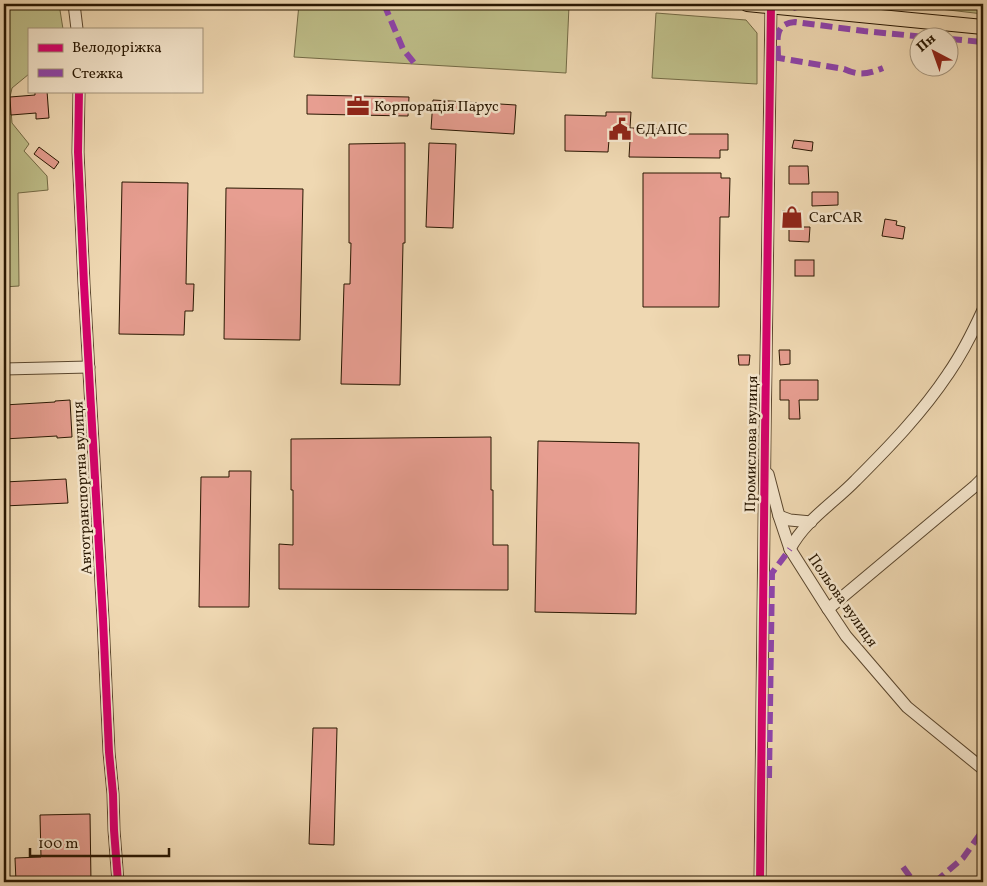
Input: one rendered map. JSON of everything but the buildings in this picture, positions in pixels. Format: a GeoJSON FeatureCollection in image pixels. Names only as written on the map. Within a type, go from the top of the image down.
{"type":"FeatureCollection","features":[{"type":"Feature","properties":{"kind":"main road"},"geometry":{"type":"LineString","coordinates":[[747,4],[981,28]]}},
{"type":"Feature","properties":{"kind":"street"},"geometry":{"type":"LineString","coordinates":[[74,4],[77,28]]}},
{"type":"Feature","properties":{"kind":"street","name":"Промислова вулиця"},"geometry":{"type":"LineString","coordinates":[[760,882],[771,5]]}},
{"type":"Feature","properties":{"kind":"street","name":"Автотранспортна вулиця"},"geometry":{"type":"LineString","coordinates":[[78,92],[78,152],[118,882]]}},
{"type":"Feature","properties":{"kind":"street"},"geometry":{"type":"LineString","coordinates":[[790,549],[796,538],[811,522],[845,492],[917,416],[948,374],[983,310]]}},
{"type":"Feature","properties":{"kind":"street"},"geometry":{"type":"LineString","coordinates":[[4,369],[89,367]]}},
{"type":"Feature","properties":{"kind":"street","name":"Польова вулиця"},"geometry":{"type":"LineString","coordinates":[[764,462],[790,549],[846,636],[907,707],[983,769]]}},
{"type":"Feature","properties":{"kind":"street"},"geometry":{"type":"LineString","coordinates":[[828,609],[983,478]]}},
{"type":"Feature","properties":{"kind":"street"},"geometry":{"type":"LineString","coordinates":[[779,516],[790,520],[811,522]]}},
{"type":"Feature","properties":{"kind":"green space"},"geometry":{"type":"Polygon","coordinates":[[[4,4],[59,4],[63,28],[28,28],[28,75],[12,88],[10,97],[12,123],[29,144],[24,151],[47,176],[48,190],[18,193],[19,286],[4,287],[4,4]]]}},
{"type":"Feature","properties":{"kind":"green space"},"geometry":{"type":"Polygon","coordinates":[[[299,4],[541,4],[569,6],[566,73],[294,57],[299,4]]]}},
{"type":"Feature","properties":{"kind":"green space"},"geometry":{"type":"Polygon","coordinates":[[[923,4],[983,4],[983,14],[923,7],[923,4]]]}},
{"type":"Feature","properties":{"kind":"green space"},"geometry":{"type":"Polygon","coordinates":[[[656,13],[746,20],[757,33],[757,84],[652,78],[656,13]]]}},
{"type":"Feature","properties":{"kind":"marked path"},"geometry":{"type":"LineString","coordinates":[[384,4],[403,49],[415,64]]}},
{"type":"Feature","properties":{"kind":"marked path"},"geometry":{"type":"LineString","coordinates":[[793,8],[808,4]]}},
{"type":"Feature","properties":{"kind":"marked path"},"geometry":{"type":"LineString","coordinates":[[778,58],[778,34],[783,26],[788,23],[795,22],[910,35]]}},
{"type":"Feature","properties":{"kind":"marked path"},"geometry":{"type":"LineString","coordinates":[[960,40],[983,42]]}},
{"type":"Feature","properties":{"kind":"marked path"},"geometry":{"type":"LineString","coordinates":[[773,57],[859,73],[868,73],[883,68]]}},
{"type":"Feature","properties":{"kind":"marked path"},"geometry":{"type":"LineString","coordinates":[[769,778],[772,573],[790,549]]}},
{"type":"Feature","properties":{"kind":"marked path"},"geometry":{"type":"LineString","coordinates":[[935,882],[963,858],[983,830]]}},
{"type":"Feature","properties":{"kind":"marked path"},"geometry":{"type":"LineString","coordinates":[[903,867],[914,882]]}},
{"type":"Feature","properties":{"kind":"cycle path"},"geometry":{"type":"LineString","coordinates":[[760,882],[771,4]]}},
{"type":"Feature","properties":{"kind":"cycle path"},"geometry":{"type":"LineString","coordinates":[[79,92],[78,152],[84,284],[109,752],[118,882]]}},
{"type":"Feature","properties":{"kind":"place","name":"Корпорація Парус"},"geometry":{"type":"Point","coordinates":[358,106]}},
{"type":"Feature","properties":{"kind":"place","name":"ЄДАПС"},"geometry":{"type":"Point","coordinates":[620,129]}},
{"type":"Feature","properties":{"kind":"place","name":"CarCAR"},"geometry":{"type":"Point","coordinates":[792,217]}}]}
